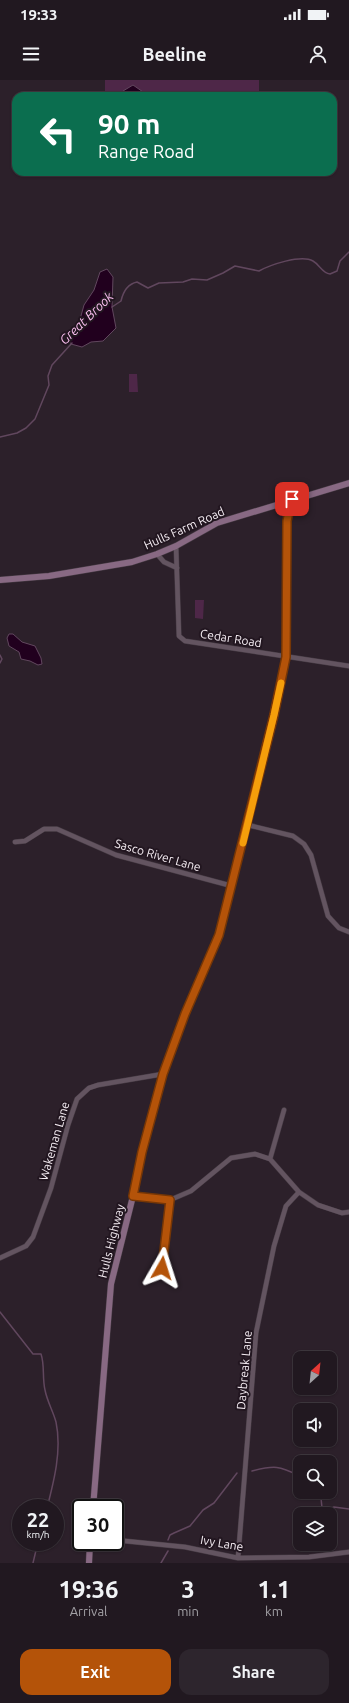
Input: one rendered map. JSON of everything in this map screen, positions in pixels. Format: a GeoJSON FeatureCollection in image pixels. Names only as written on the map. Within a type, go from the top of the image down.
{"type":"FeatureCollection","features":[{"type":"Feature","properties":{"kind":"street","name":"Hulls Farm Road"},"geometry":{"type":"LineString","coordinates":[[0,580],[49,576],[132,562],[176,546],[217,523],[292,499],[349,483]]}},
{"type":"Feature","properties":{"kind":"street","name":"Hulls Highway"},"geometry":{"type":"LineString","coordinates":[[93,1499],[111,1284],[133,1196],[142,1152],[163,1074],[185,1014],[219,935],[248,825],[286,657],[287,521],[292,499]]}},
{"type":"Feature","properties":{"kind":"street","name":"Hulls Highway"},"geometry":{"type":"LineString","coordinates":[[282,503],[287,521]]}},
{"type":"Feature","properties":{"kind":"street","name":"Cedar Road"},"geometry":{"type":"LineString","coordinates":[[176,546],[179,636],[185,641],[349,666]]}},
{"type":"Feature","properties":{"kind":"street"},"geometry":{"type":"LineString","coordinates":[[156,554],[164,562],[177,568]]}},
{"type":"Feature","properties":{"kind":"street"},"geometry":{"type":"LineString","coordinates":[[248,825],[293,836],[304,844],[311,855],[328,916],[339,928],[349,932]]}},
{"type":"Feature","properties":{"kind":"street","name":"Sasco River Lane"},"geometry":{"type":"LineString","coordinates":[[15,842],[25,841],[44,829],[57,829],[116,855],[232,886]]}},
{"type":"Feature","properties":{"kind":"street","name":"Wakeman Lane"},"geometry":{"type":"LineString","coordinates":[[0,1258],[26,1246],[33,1237],[51,1188],[68,1125],[77,1099],[89,1088],[98,1085],[163,1074]]}},
{"type":"Feature","properties":{"kind":"street"},"geometry":{"type":"LineString","coordinates":[[270,1159],[284,1110]]}},
{"type":"Feature","properties":{"kind":"street"},"geometry":{"type":"LineString","coordinates":[[133,1196],[170,1200],[191,1191],[231,1158],[255,1154],[270,1159],[299,1192],[318,1205],[342,1213],[349,1212]]}},
{"type":"Feature","properties":{"kind":"street","name":"Daybreak Lane"},"geometry":{"type":"LineString","coordinates":[[238,1558],[256,1333],[274,1246],[286,1206],[299,1192]]}},
{"type":"Feature","properties":{"kind":"street"},"geometry":{"type":"LineString","coordinates":[[168,1276],[162,1268],[170,1200]]}},
{"type":"Feature","properties":{"kind":"street","name":"Ivy Lane"},"geometry":{"type":"LineString","coordinates":[[124,1541],[185,1547],[238,1558],[309,1556],[349,1552]]}},
{"type":"Feature","properties":{"kind":"street"},"geometry":{"type":"LineString","coordinates":[[89,1563],[90,1551]]}},
{"type":"Feature","properties":{"kind":"street"},"geometry":{"type":"LineString","coordinates":[[309,1556],[309,1563]]}},
{"type":"Feature","properties":{"kind":"shaded area"},"geometry":{"type":"Polygon","coordinates":[[[105,80],[259,80],[259,92],[105,92],[105,80]]]}},
{"type":"Feature","properties":{"kind":"shaded area"},"geometry":{"type":"Polygon","coordinates":[[[129,374],[137,374],[138,392],[129,392],[129,374]]]}},
{"type":"Feature","properties":{"kind":"shaded area"},"geometry":{"type":"Polygon","coordinates":[[[195,600],[204,600],[203,619],[195,618],[195,600]]]}},
{"type":"Feature","properties":{"kind":"water"},"geometry":{"type":"Polygon","coordinates":[[[133,85],[143,92],[123,92],[133,85]]]}},
{"type":"Feature","properties":{"kind":"water"},"geometry":{"type":"Polygon","coordinates":[[[107,269],[113,277],[112,307],[116,328],[103,341],[91,342],[82,347],[71,344],[69,339],[71,330],[79,323],[84,305],[94,290],[100,272],[107,269]]]}},
{"type":"Feature","properties":{"kind":"water"},"geometry":{"type":"Polygon","coordinates":[[[9,634],[13,634],[22,642],[35,646],[41,658],[42,664],[38,665],[21,659],[19,652],[9,646],[7,638],[9,634]]]}},
{"type":"Feature","properties":{"kind":"waterway","name":"Great Brook"},"geometry":{"type":"LineString","coordinates":[[112,307],[121,301],[123,295],[129,287],[137,282],[148,288],[159,283],[183,282],[192,279],[207,280],[235,266],[259,271],[278,263],[301,259],[313,261],[325,272],[330,274],[337,271],[340,261],[349,252]]}},
{"type":"Feature","properties":{"kind":"waterway","name":"Great Brook"},"geometry":{"type":"LineString","coordinates":[[0,437],[17,433],[26,428],[35,419],[49,385],[48,376],[52,365],[72,343]]}},
{"type":"Feature","properties":{"kind":"waterway"},"geometry":{"type":"LineString","coordinates":[[0,655],[2,659],[0,663]]}},
{"type":"Feature","properties":{"kind":"waterway"},"geometry":{"type":"LineString","coordinates":[[0,1312],[33,1354],[41,1354],[45,1390],[56,1422],[58,1433],[58,1454],[55,1476],[49,1499]]}},
{"type":"Feature","properties":{"kind":"waterway"},"geometry":{"type":"LineString","coordinates":[[252,1471],[272,1467],[282,1468],[293,1473]]}},
{"type":"Feature","properties":{"kind":"waterway"},"geometry":{"type":"LineString","coordinates":[[168,1540],[170,1535],[190,1526],[203,1510],[214,1503],[237,1473]]}},
{"type":"Feature","properties":{"kind":"waterway"},"geometry":{"type":"LineString","coordinates":[[321,1499],[322,1508],[325,1511],[334,1507],[349,1509]]}},
{"type":"Feature","properties":{"kind":"waterway"},"geometry":{"type":"LineString","coordinates":[[33,1563],[36,1551]]}},
{"type":"Feature","properties":{"kind":"waterway"},"geometry":{"type":"LineString","coordinates":[[161,1563],[168,1551]]}},
{"type":"Feature","properties":{"kind":"slow traffic"},"geometry":{"type":"LineString","coordinates":[[243,843],[281,683]]}},
{"type":"Feature","properties":{"kind":"route"},"geometry":{"type":"LineString","coordinates":[[162,1268],[170,1200],[133,1196],[142,1152],[163,1074],[185,1014],[219,935],[248,825],[274,715],[286,657],[287,521],[292,499]]}}]}
